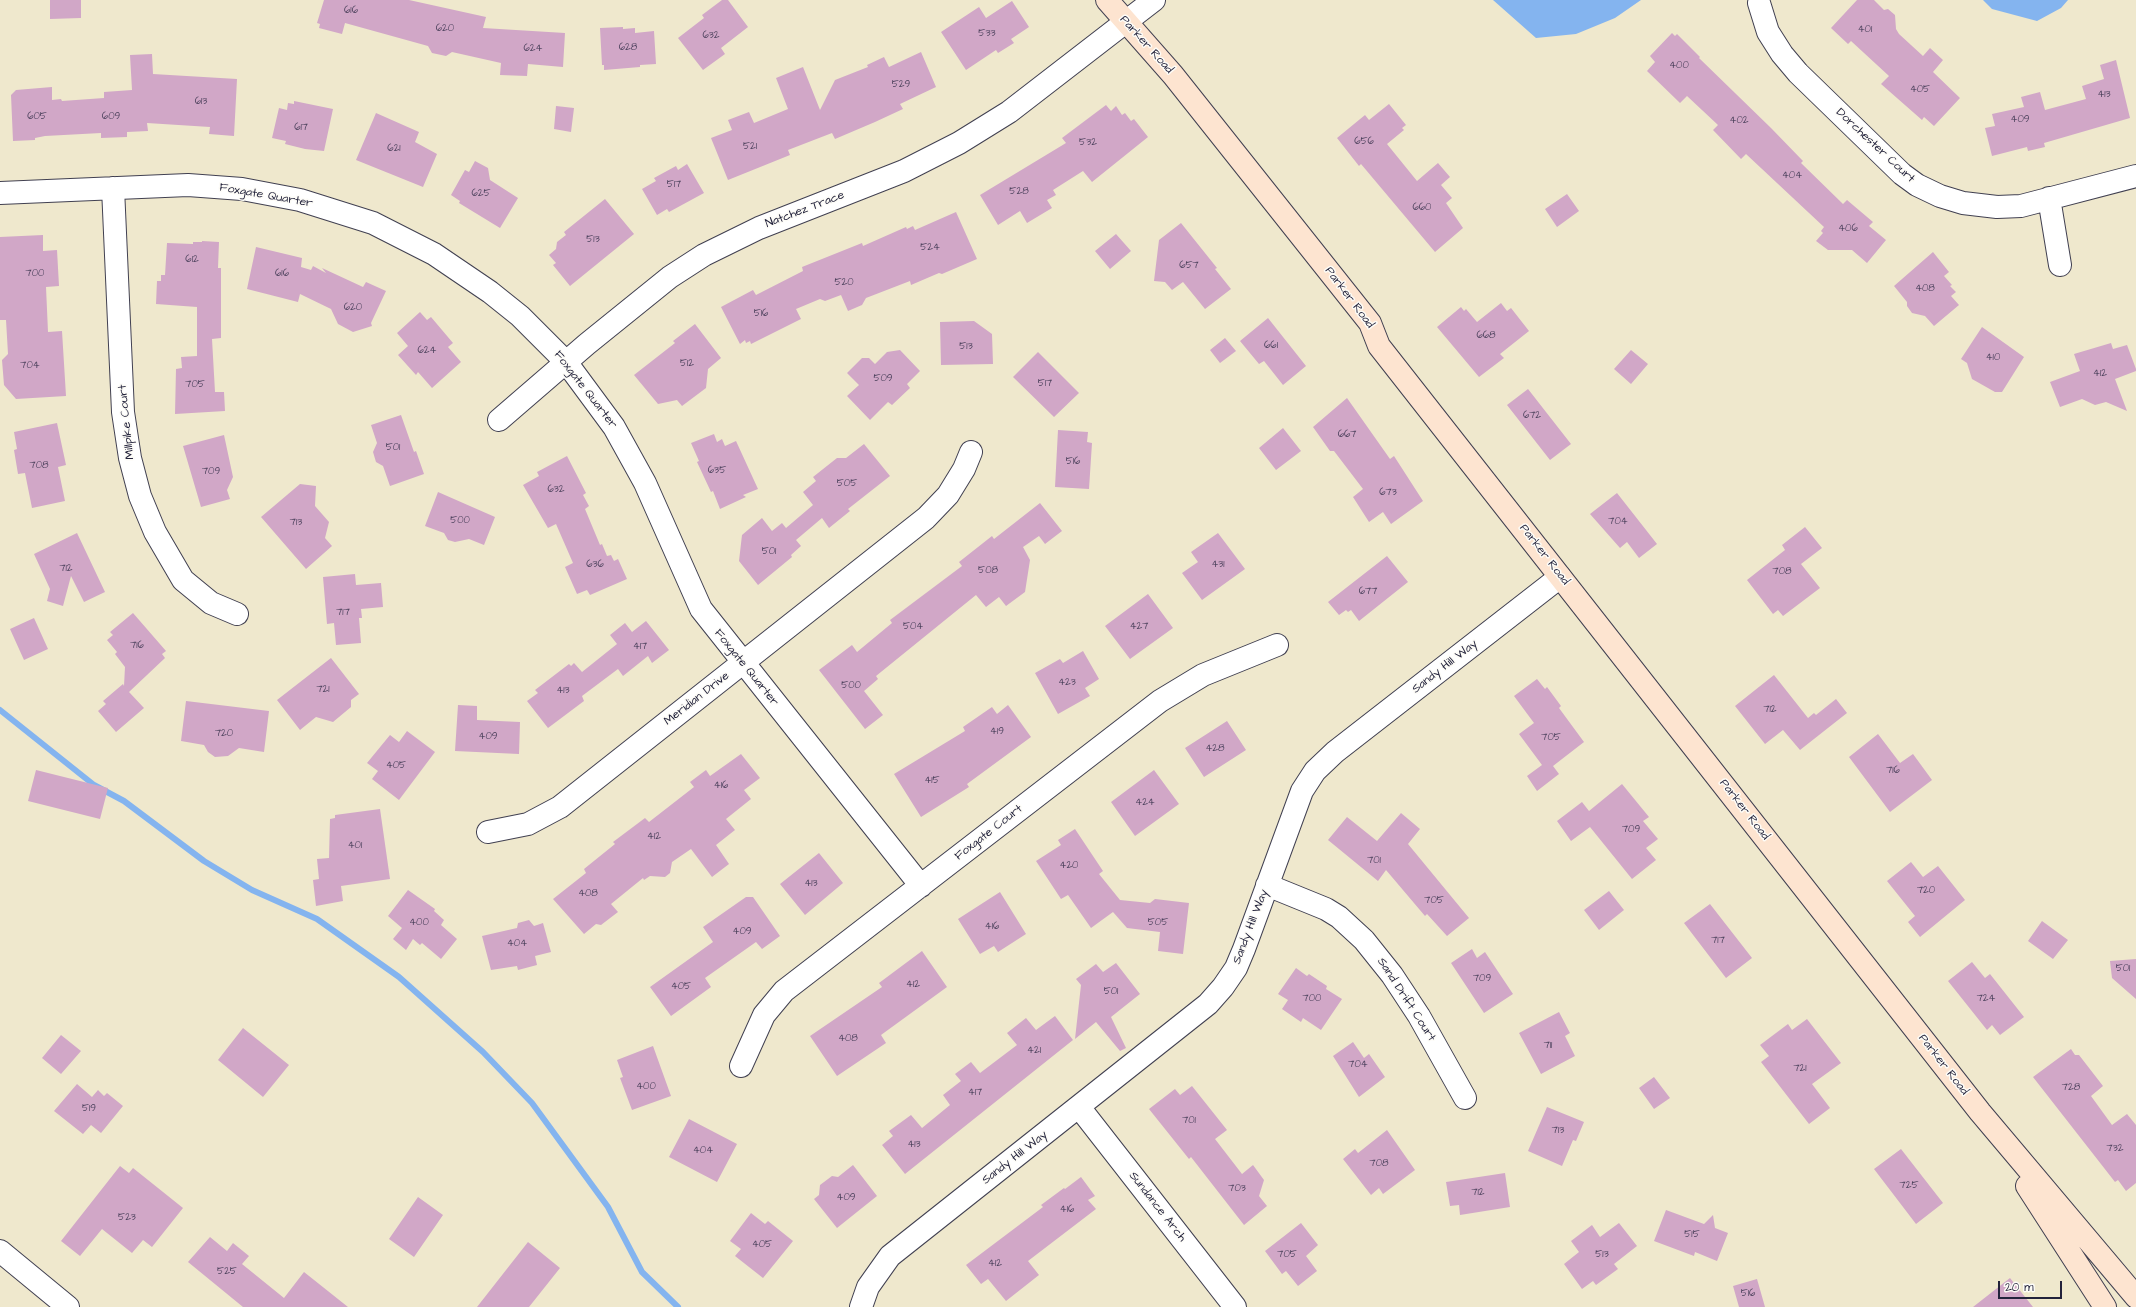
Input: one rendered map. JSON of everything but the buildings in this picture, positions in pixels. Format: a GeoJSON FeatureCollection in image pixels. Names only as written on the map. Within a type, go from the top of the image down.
{"type":"FeatureCollection","features":[{"type":"Feature","properties":{"kind":"street","name":"Parker Road"},"geometry":{"type":"LineString","coordinates":[[1107,0],[1173,75],[1370,323],[1379,346],[1980,1112],[2136,1297]]}},
{"type":"Feature","properties":{"kind":"street","name":"Natchez Trace"},"geometry":{"type":"LineString","coordinates":[[499,420],[566,362],[670,277],[704,255],[759,228],[904,171],[941,153],[1009,112],[1154,0]]}},
{"type":"Feature","properties":{"kind":"street","name":"Dorchester Court"},"geometry":{"type":"LineString","coordinates":[[1759,2],[1768,32],[1782,54],[1798,73],[1902,174],[1917,185],[1940,196],[1963,203],[1997,207],[2021,206],[2136,176]]}},
{"type":"Feature","properties":{"kind":"street","name":"Foxgate Quarter"},"geometry":{"type":"LineString","coordinates":[[0,192],[44,192],[188,186],[242,189],[300,200],[372,223],[434,254],[490,292],[520,316],[566,362],[614,427],[645,483],[701,609],[921,886]]}},
{"type":"Feature","properties":{"kind":"street","name":"Millpike Court"},"geometry":{"type":"LineString","coordinates":[[113,188],[123,412],[130,458],[140,496],[155,532],[184,580],[211,603],[237,614]]}},
{"type":"Feature","properties":{"kind":"street"},"geometry":{"type":"LineString","coordinates":[[2049,198],[2060,265]]}},
{"type":"Feature","properties":{"kind":"street","name":"Meridian Drive"},"geometry":{"type":"LineString","coordinates":[[488,832],[528,824],[560,807],[926,518],[948,495],[964,469],[971,452]]}},
{"type":"Feature","properties":{"kind":"street","name":"Sandy Hill Way"},"geometry":{"type":"LineString","coordinates":[[861,1307],[868,1287],[890,1256],[1208,1004],[1223,987],[1236,968],[1302,791],[1315,771],[1335,752],[1560,577]]}},
{"type":"Feature","properties":{"kind":"street","name":"Foxgate Court"},"geometry":{"type":"LineString","coordinates":[[741,1066],[764,1015],[784,991],[1160,701],[1203,675],[1277,645]]}},
{"type":"Feature","properties":{"kind":"street","name":"Sand Drift Court"},"geometry":{"type":"LineString","coordinates":[[1267,885],[1326,909],[1339,917],[1364,940],[1392,975],[1419,1016],[1465,1098]]}},
{"type":"Feature","properties":{"kind":"street","name":"Sundance Arch"},"geometry":{"type":"LineString","coordinates":[[1079,1107],[1235,1307]]}},
{"type":"Feature","properties":{"kind":"street","name":"Parker Road"},"geometry":{"type":"LineString","coordinates":[[1980,1112],[2104,1307]]}},
{"type":"Feature","properties":{"kind":"street"},"geometry":{"type":"LineString","coordinates":[[0,1251],[68,1307]]}},
{"type":"Feature","properties":{"kind":"water"},"geometry":{"type":"Polygon","coordinates":[[[1493,0],[1641,0],[1615,18],[1576,34],[1536,38],[1493,0]]]}},
{"type":"Feature","properties":{"kind":"water"},"geometry":{"type":"Polygon","coordinates":[[[1983,0],[2068,0],[2061,8],[2037,21],[1992,9],[1983,0]]]}},
{"type":"Feature","properties":{"kind":"waterway"},"geometry":{"type":"LineString","coordinates":[[0,710],[94,785],[124,801],[204,861],[252,890],[317,919],[399,977],[483,1052],[532,1103],[608,1207],[642,1272],[678,1307]]}}]}
